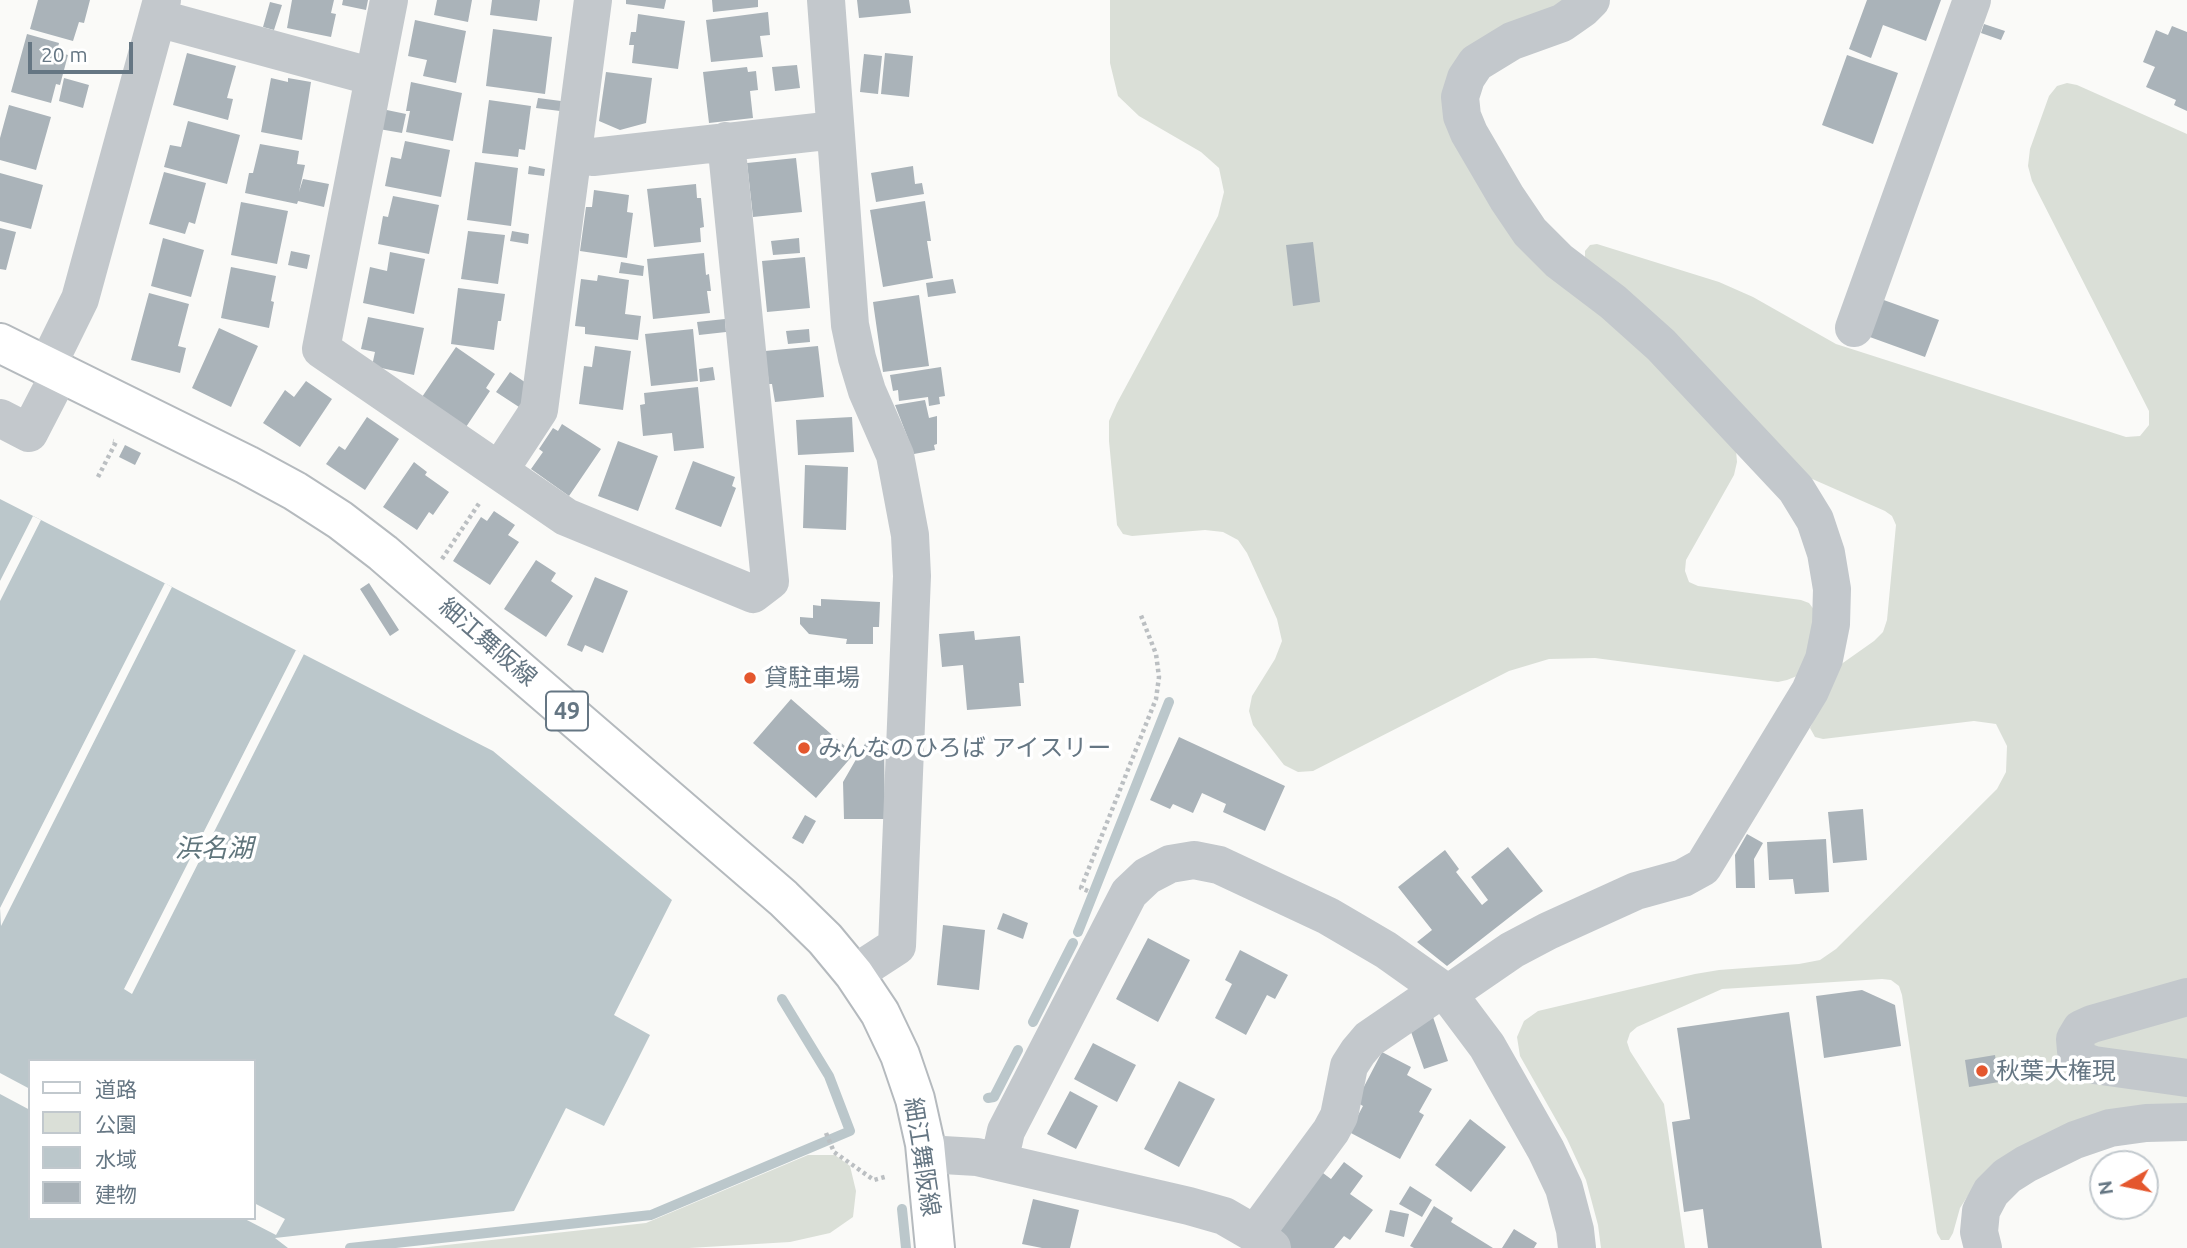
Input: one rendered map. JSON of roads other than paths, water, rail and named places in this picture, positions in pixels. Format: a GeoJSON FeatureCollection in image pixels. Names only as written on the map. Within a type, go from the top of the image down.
{"type":"FeatureCollection","features":[{"type":"Feature","properties":{"kind":"main road","name":"細江舞阪線"},"geometry":{"type":"LineString","coordinates":[[0,343],[295,491],[340,520],[383,553],[740,859],[825,939],[854,974],[880,1013],[900,1055],[915,1099],[926,1154],[935,1248]]}},
{"type":"Feature","properties":{"kind":"street"},"geometry":{"type":"LineString","coordinates":[[390,0],[321,349],[566,517],[753,594],[770,581],[726,141]]}},
{"type":"Feature","properties":{"kind":"street"},"geometry":{"type":"LineString","coordinates":[[499,471],[539,410],[593,0]]}},
{"type":"Feature","properties":{"kind":"street"},"geometry":{"type":"LineString","coordinates":[[826,0],[850,325],[867,391],[895,454],[910,535],[912,576],[897,946],[854,974]]}},
{"type":"Feature","properties":{"kind":"street"},"geometry":{"type":"LineString","coordinates":[[926,1154],[977,1157],[1189,1206],[1224,1216],[1264,1241],[1339,1116],[1349,1066],[1369,1040],[1548,930],[1636,891],[1683,877],[1703,867],[1810,691],[1824,659],[1831,624],[1832,589],[1826,553],[1815,520],[1796,489],[1661,345],[1613,302],[1559,261],[1530,232],[1507,198],[1462,116],[1460,97],[1466,78],[1476,62],[1512,41],[1562,23],[1591,0]]}},
{"type":"Feature","properties":{"kind":"street"},"geometry":{"type":"LineString","coordinates":[[1854,328],[1972,0]]}},
{"type":"Feature","properties":{"kind":"street"},"geometry":{"type":"LineString","coordinates":[[0,418],[29,433],[80,299],[159,9],[374,77]]}},
{"type":"Feature","properties":{"kind":"street"},"geometry":{"type":"LineString","coordinates":[[573,154],[593,157],[835,130]]}},
{"type":"Feature","properties":{"kind":"street"},"geometry":{"type":"LineString","coordinates":[[999,1162],[1006,1131],[1129,893],[1147,876],[1170,864],[1194,860],[1219,864],[1328,916],[1387,950],[1445,992],[1487,1045],[1546,1150],[1564,1188],[1577,1248]]}},
{"type":"Feature","properties":{"kind":"street"},"geometry":{"type":"LineString","coordinates":[[2187,997],[2092,1024],[2081,1030],[2075,1039],[2079,1056],[2083,1061],[2094,1065],[2187,1078]]}},
{"type":"Feature","properties":{"kind":"street"},"geometry":{"type":"LineString","coordinates":[[1983,1248],[1979,1233],[1981,1211],[1991,1192],[2007,1176],[2026,1164],[2075,1140],[2110,1128],[2146,1123],[2187,1122]]}},
{"type":"Feature","properties":{"kind":"water","name":"浜名湖"},"geometry":{"type":"Polygon","coordinates":[[[0,499],[493,751],[672,900],[614,1015],[650,1035],[627,1081],[604,1126],[566,1108],[514,1211],[275,1238],[288,1248],[0,1248],[0,499]]]}},
{"type":"Feature","properties":{"kind":"waterway"},"geometry":{"type":"LineString","coordinates":[[1078,932],[1169,702]]}},
{"type":"Feature","properties":{"kind":"waterway"},"geometry":{"type":"LineString","coordinates":[[1033,1022],[1073,943]]}},
{"type":"Feature","properties":{"kind":"waterway"},"geometry":{"type":"LineString","coordinates":[[350,1248],[651,1215],[850,1131],[829,1076],[782,999]]}},
{"type":"Feature","properties":{"kind":"waterway"},"geometry":{"type":"LineString","coordinates":[[988,1098],[994,1097],[1018,1050]]}},
{"type":"Feature","properties":{"kind":"waterway"},"geometry":{"type":"LineString","coordinates":[[902,1209],[906,1248]]}},
{"type":"Feature","properties":{"kind":"place","name":"貸駐車場"},"geometry":{"type":"Point","coordinates":[750,678]}},
{"type":"Feature","properties":{"kind":"place","name":"みんなのひろば アイスリー"},"geometry":{"type":"Point","coordinates":[804,748]}},
{"type":"Feature","properties":{"kind":"place","name":"秋葉大権現"},"geometry":{"type":"Point","coordinates":[1982,1071]}}]}
